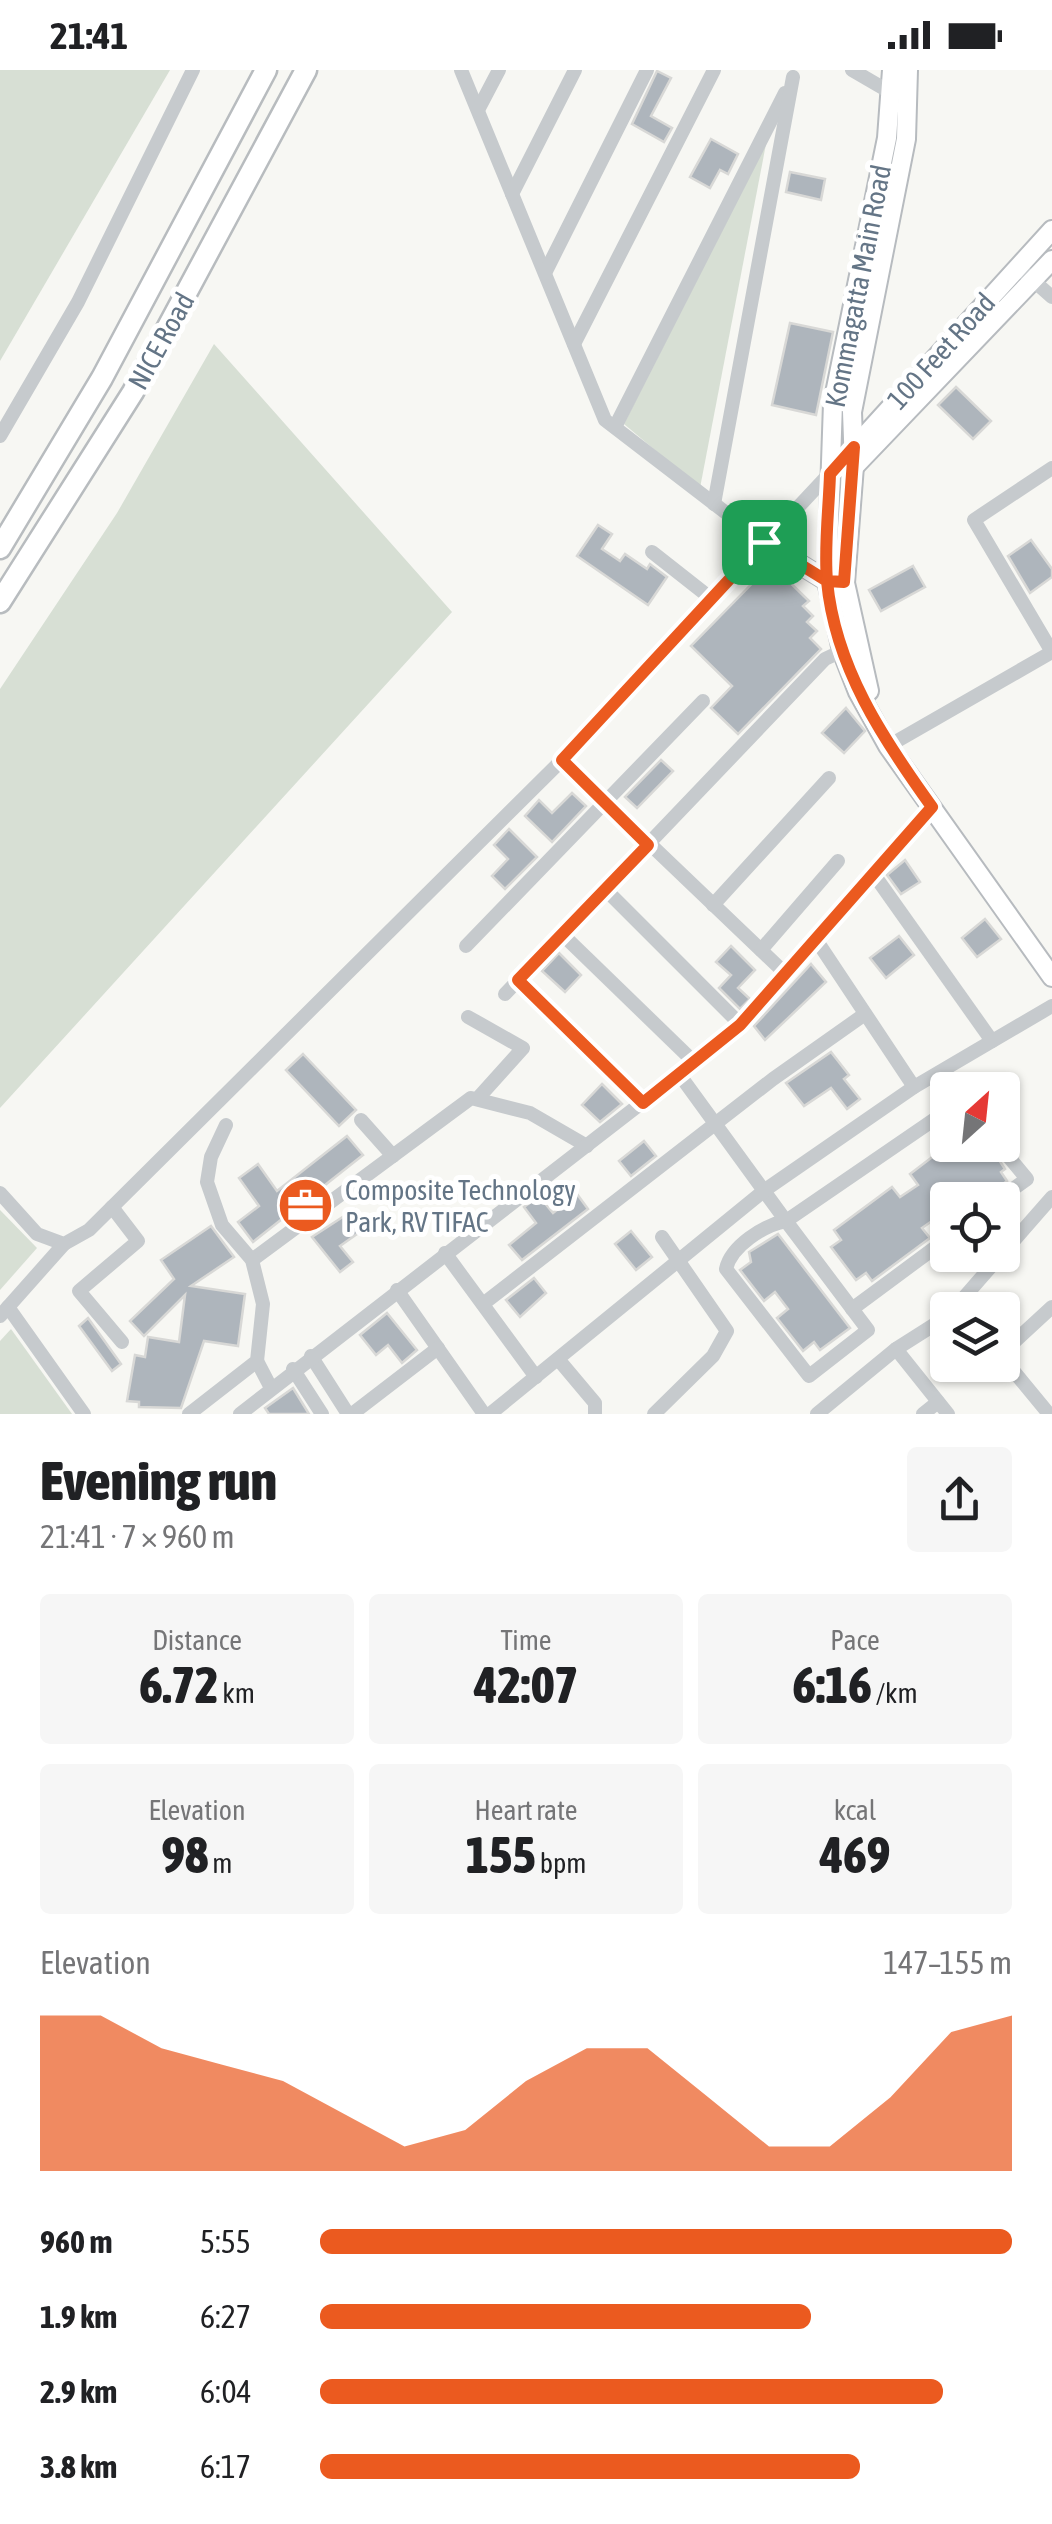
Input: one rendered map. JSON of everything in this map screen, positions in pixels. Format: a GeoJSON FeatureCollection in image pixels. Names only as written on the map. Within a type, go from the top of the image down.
{"type":"FeatureCollection","features":[{"type":"Feature","properties":{"kind":"highway","name":"NICE Road"},"geometry":{"type":"LineString","coordinates":[[0,548],[102,378],[266,70]]}},
{"type":"Feature","properties":{"kind":"highway","name":"NICE Road"},"geometry":{"type":"LineString","coordinates":[[0,602],[101,448],[306,70]]}},
{"type":"Feature","properties":{"kind":"main road","name":"Kommagatta Main Road"},"geometry":{"type":"LineString","coordinates":[[902,71],[900,97],[833,403],[830,483],[842,650],[858,692],[888,746],[1052,978]]}},
{"type":"Feature","properties":{"kind":"main road","name":"Kommagatta Main Road"},"geometry":{"type":"LineString","coordinates":[[900,97],[906,138],[852,412],[854,457],[836,582],[867,687],[897,740],[1052,958]]}},
{"type":"Feature","properties":{"kind":"main road","name":"100 Feet Road"},"geometry":{"type":"LineString","coordinates":[[830,483],[1052,230]]}},
{"type":"Feature","properties":{"kind":"main road","name":"100 Feet Road"},"geometry":{"type":"LineString","coordinates":[[854,457],[1052,260]]}},
{"type":"Feature","properties":{"kind":"main road"},"geometry":{"type":"LineString","coordinates":[[764,542],[836,582]]}},
{"type":"Feature","properties":{"kind":"street"},"geometry":{"type":"LineString","coordinates":[[0,436],[78,302],[194,70]]}},
{"type":"Feature","properties":{"kind":"street"},"geometry":{"type":"LineString","coordinates":[[461,70],[605,420],[764,542]]}},
{"type":"Feature","properties":{"kind":"street"},"geometry":{"type":"LineString","coordinates":[[478,110],[499,70]]}},
{"type":"Feature","properties":{"kind":"street"},"geometry":{"type":"LineString","coordinates":[[512,194],[575,70]]}},
{"type":"Feature","properties":{"kind":"street"},"geometry":{"type":"LineString","coordinates":[[545,274],[647,70]]}},
{"type":"Feature","properties":{"kind":"street"},"geometry":{"type":"LineString","coordinates":[[574,344],[714,70]]}},
{"type":"Feature","properties":{"kind":"street"},"geometry":{"type":"LineString","coordinates":[[852,70],[900,97]]}},
{"type":"Feature","properties":{"kind":"street"},"geometry":{"type":"LineString","coordinates":[[615,427],[795,74]]}},
{"type":"Feature","properties":{"kind":"street"},"geometry":{"type":"LineString","coordinates":[[714,504],[795,74]]}},
{"type":"Feature","properties":{"kind":"street"},"geometry":{"type":"LineString","coordinates":[[1018,266],[1052,298]]}},
{"type":"Feature","properties":{"kind":"street"},"geometry":{"type":"LineString","coordinates":[[897,740],[1052,652],[974,520],[1052,468]]}},
{"type":"Feature","properties":{"kind":"street"},"geometry":{"type":"LineString","coordinates":[[84,1414],[4,1312],[64,1244],[89,1230],[562,760],[764,542],[830,483]]}},
{"type":"Feature","properties":{"kind":"street"},"geometry":{"type":"LineString","coordinates":[[652,552],[713,600]]}},
{"type":"Feature","properties":{"kind":"street"},"geometry":{"type":"LineString","coordinates":[[505,994],[825,659],[842,650]]}},
{"type":"Feature","properties":{"kind":"street"},"geometry":{"type":"LineString","coordinates":[[466,946],[703,701]]}},
{"type":"Feature","properties":{"kind":"street"},"geometry":{"type":"LineString","coordinates":[[562,760],[787,975]]}},
{"type":"Feature","properties":{"kind":"street"},"geometry":{"type":"LineString","coordinates":[[713,905],[830,778]]}},
{"type":"Feature","properties":{"kind":"street"},"geometry":{"type":"LineString","coordinates":[[240,1414],[740,1025],[932,807]]}},
{"type":"Feature","properties":{"kind":"street"},"geometry":{"type":"LineString","coordinates":[[760,950],[838,861]]}},
{"type":"Feature","properties":{"kind":"street"},"geometry":{"type":"LineString","coordinates":[[875,876],[992,1041]]}},
{"type":"Feature","properties":{"kind":"street"},"geometry":{"type":"LineString","coordinates":[[606,890],[740,1025]]}},
{"type":"Feature","properties":{"kind":"street"},"geometry":{"type":"LineString","coordinates":[[562,934],[694,1062]]}},
{"type":"Feature","properties":{"kind":"street"},"geometry":{"type":"LineString","coordinates":[[817,941],[914,1087]]}},
{"type":"Feature","properties":{"kind":"street"},"geometry":{"type":"LineString","coordinates":[[518,980],[643,1103]]}},
{"type":"Feature","properties":{"kind":"street"},"geometry":{"type":"LineString","coordinates":[[397,1290],[491,1413],[764,1190],[914,1087],[1052,1006]]}},
{"type":"Feature","properties":{"kind":"street"},"geometry":{"type":"LineString","coordinates":[[483,1304],[865,1014]]}},
{"type":"Feature","properties":{"kind":"street"},"geometry":{"type":"LineString","coordinates":[[252,1260],[478,1097],[523,1048],[468,1017]]}},
{"type":"Feature","properties":{"kind":"street"},"geometry":{"type":"LineString","coordinates":[[679,1074],[786,1221],[868,1330],[809,1376],[726,1269],[729,1257],[770,1224],[786,1221],[930,1122]]}},
{"type":"Feature","properties":{"kind":"street"},"geometry":{"type":"LineString","coordinates":[[478,1097],[530,1112],[587,1146]]}},
{"type":"Feature","properties":{"kind":"street"},"geometry":{"type":"LineString","coordinates":[[361,1120],[393,1156]]}},
{"type":"Feature","properties":{"kind":"street"},"geometry":{"type":"LineString","coordinates":[[226,1126],[211,1157],[206,1182],[222,1225],[252,1260],[263,1304],[257,1361],[271,1388]]}},
{"type":"Feature","properties":{"kind":"street"},"geometry":{"type":"LineString","coordinates":[[1013,1162],[1026,1179],[1020,1184]]}},
{"type":"Feature","properties":{"kind":"street"},"geometry":{"type":"LineString","coordinates":[[0,1193],[37,1234],[64,1244]]}},
{"type":"Feature","properties":{"kind":"street"},"geometry":{"type":"LineString","coordinates":[[1020,1233],[1052,1197]]}},
{"type":"Feature","properties":{"kind":"street"},"geometry":{"type":"LineString","coordinates":[[112,1207],[138,1241],[79,1291],[122,1342]]}},
{"type":"Feature","properties":{"kind":"street"},"geometry":{"type":"LineString","coordinates":[[654,1414],[713,1356],[727,1331],[662,1237]]}},
{"type":"Feature","properties":{"kind":"street"},"geometry":{"type":"LineString","coordinates":[[852,1309],[930,1251]]}},
{"type":"Feature","properties":{"kind":"street"},"geometry":{"type":"LineString","coordinates":[[445,1254],[536,1377]]}},
{"type":"Feature","properties":{"kind":"street"},"geometry":{"type":"LineString","coordinates":[[972,1292],[988,1272]]}},
{"type":"Feature","properties":{"kind":"street"},"geometry":{"type":"LineString","coordinates":[[1020,1338],[1052,1307]]}},
{"type":"Feature","properties":{"kind":"street"},"geometry":{"type":"LineString","coordinates":[[820,1412],[896,1349],[930,1327]]}},
{"type":"Feature","properties":{"kind":"street"},"geometry":{"type":"LineString","coordinates":[[311,1356],[350,1414],[438,1348]]}},
{"type":"Feature","properties":{"kind":"street"},"geometry":{"type":"LineString","coordinates":[[896,1349],[943,1408],[923,1414]]}},
{"type":"Feature","properties":{"kind":"street"},"geometry":{"type":"LineString","coordinates":[[558,1358],[595,1403],[596,1414]]}},
{"type":"Feature","properties":{"kind":"street"},"geometry":{"type":"LineString","coordinates":[[189,1414],[257,1361]]}},
{"type":"Feature","properties":{"kind":"street"},"geometry":{"type":"LineString","coordinates":[[293,1370],[322,1414]]}},
{"type":"Feature","properties":{"kind":"street"},"geometry":{"type":"LineString","coordinates":[[1020,1378],[1049,1414]]}},
{"type":"Feature","properties":{"kind":"shaded area"},"geometry":{"type":"Polygon","coordinates":[[[0,70],[170,70],[0,361],[0,70]]]}},
{"type":"Feature","properties":{"kind":"shaded area"},"geometry":{"type":"Polygon","coordinates":[[[766,144],[700,488],[624,424],[766,144]]]}},
{"type":"Feature","properties":{"kind":"shaded area"},"geometry":{"type":"Polygon","coordinates":[[[214,344],[452,612],[0,1108],[0,689],[117,513],[214,344]]]}},
{"type":"Feature","properties":{"kind":"shaded area"},"geometry":{"type":"Polygon","coordinates":[[[0,1210],[37,1248],[0,1290],[0,1210]]]}},
{"type":"Feature","properties":{"kind":"shaded area"},"geometry":{"type":"Polygon","coordinates":[[[11,1329],[72,1414],[0,1414],[0,1341],[11,1329]]]}},
{"type":"Feature","properties":{"kind":"building"},"geometry":{"type":"Polygon","coordinates":[[[657,71],[671,78],[651,116],[672,128],[664,142],[632,124],[657,71]]]}},
{"type":"Feature","properties":{"kind":"building"},"geometry":{"type":"Polygon","coordinates":[[[711,139],[738,154],[728,174],[720,170],[710,188],[690,177],[711,139]]]}},
{"type":"Feature","properties":{"kind":"building"},"geometry":{"type":"Polygon","coordinates":[[[790,172],[825,179],[821,200],[786,192],[790,172]]]}},
{"type":"Feature","properties":{"kind":"building"},"geometry":{"type":"Polygon","coordinates":[[[790,323],[833,332],[816,415],[772,405],[790,323]]]}},
{"type":"Feature","properties":{"kind":"building"},"geometry":{"type":"Polygon","coordinates":[[[956,387],[991,421],[973,439],[938,405],[956,387]]]}},
{"type":"Feature","properties":{"kind":"building"},"geometry":{"type":"Polygon","coordinates":[[[598,525],[612,534],[602,549],[620,561],[625,554],[647,569],[650,564],[667,577],[648,605],[577,556],[598,525]]]}},
{"type":"Feature","properties":{"kind":"building"},"geometry":{"type":"Polygon","coordinates":[[[1031,540],[1052,569],[1052,577],[1030,593],[1008,556],[1031,540]]]}},
{"type":"Feature","properties":{"kind":"building"},"geometry":{"type":"Polygon","coordinates":[[[771,564],[809,601],[803,606],[813,616],[807,622],[817,631],[810,638],[821,649],[738,734],[711,708],[732,686],[691,646],[771,564]]]}},
{"type":"Feature","properties":{"kind":"building"},"geometry":{"type":"Polygon","coordinates":[[[913,566],[925,587],[881,611],[869,590],[913,566]]]}},
{"type":"Feature","properties":{"kind":"building"},"geometry":{"type":"Polygon","coordinates":[[[846,708],[865,731],[844,753],[822,733],[846,708]]]}},
{"type":"Feature","properties":{"kind":"building"},"geometry":{"type":"Polygon","coordinates":[[[661,760],[673,771],[637,808],[625,797],[661,760]]]}},
{"type":"Feature","properties":{"kind":"building"},"geometry":{"type":"Polygon","coordinates":[[[572,793],[586,806],[552,842],[525,816],[539,800],[552,813],[572,793]]]}},
{"type":"Feature","properties":{"kind":"building"},"geometry":{"type":"Polygon","coordinates":[[[509,829],[537,857],[505,889],[492,876],[508,859],[494,845],[509,829]]]}},
{"type":"Feature","properties":{"kind":"building"},"geometry":{"type":"Polygon","coordinates":[[[905,860],[920,882],[901,894],[887,875],[905,860]]]}},
{"type":"Feature","properties":{"kind":"building"},"geometry":{"type":"Polygon","coordinates":[[[985,919],[1001,939],[977,957],[962,938],[985,919]]]}},
{"type":"Feature","properties":{"kind":"building"},"geometry":{"type":"Polygon","coordinates":[[[899,936],[914,955],[886,978],[870,958],[899,936]]]}},
{"type":"Feature","properties":{"kind":"building"},"geometry":{"type":"Polygon","coordinates":[[[731,946],[755,970],[738,988],[750,999],[740,1009],[719,988],[731,975],[716,962],[731,946]]]}},
{"type":"Feature","properties":{"kind":"building"},"geometry":{"type":"Polygon","coordinates":[[[559,953],[581,975],[565,992],[542,971],[559,953]]]}},
{"type":"Feature","properties":{"kind":"building"},"geometry":{"type":"Polygon","coordinates":[[[811,964],[826,982],[765,1040],[754,1026],[811,964]]]}},
{"type":"Feature","properties":{"kind":"building"},"geometry":{"type":"Polygon","coordinates":[[[831,1052],[849,1075],[844,1079],[860,1099],[847,1109],[831,1088],[804,1106],[786,1083],[831,1052]]]}},
{"type":"Feature","properties":{"kind":"building"},"geometry":{"type":"Polygon","coordinates":[[[303,1054],[356,1110],[339,1126],[286,1070],[303,1054]]]}},
{"type":"Feature","properties":{"kind":"building"},"geometry":{"type":"Polygon","coordinates":[[[602,1084],[622,1104],[600,1122],[582,1105],[602,1084]]]}},
{"type":"Feature","properties":{"kind":"building"},"geometry":{"type":"Polygon","coordinates":[[[347,1136],[363,1155],[253,1242],[238,1222],[259,1206],[239,1178],[258,1164],[277,1191],[347,1136]]]}},
{"type":"Feature","properties":{"kind":"building"},"geometry":{"type":"Polygon","coordinates":[[[644,1141],[656,1156],[631,1176],[619,1161],[644,1141]]]}},
{"type":"Feature","properties":{"kind":"building"},"geometry":{"type":"Polygon","coordinates":[[[930,1159],[930,1162],[1000,1162],[1007,1181],[930,1182],[930,1222],[922,1228],[930,1238],[872,1281],[866,1273],[856,1280],[831,1247],[841,1240],[834,1230],[892,1187],[900,1197],[918,1185],[910,1174],[930,1159]]]}},
{"type":"Feature","properties":{"kind":"building"},"geometry":{"type":"Polygon","coordinates":[[[577,1194],[588,1209],[522,1260],[509,1245],[536,1223],[524,1207],[539,1196],[553,1213],[577,1194]]]}},
{"type":"Feature","properties":{"kind":"building"},"geometry":{"type":"Polygon","coordinates":[[[355,1209],[367,1227],[340,1246],[353,1262],[340,1272],[312,1237],[355,1209]]]}},
{"type":"Feature","properties":{"kind":"building"},"geometry":{"type":"Polygon","coordinates":[[[211,1226],[234,1257],[191,1286],[245,1294],[238,1346],[204,1341],[181,1408],[139,1407],[139,1402],[127,1401],[135,1355],[145,1357],[148,1337],[179,1342],[185,1295],[144,1336],[130,1321],[174,1279],[161,1260],[211,1226]]]}},
{"type":"Feature","properties":{"kind":"building"},"geometry":{"type":"Polygon","coordinates":[[[631,1231],[652,1257],[636,1270],[615,1244],[631,1231]]]}},
{"type":"Feature","properties":{"kind":"building"},"geometry":{"type":"Polygon","coordinates":[[[778,1234],[850,1328],[820,1350],[814,1342],[803,1351],[777,1318],[788,1309],[775,1292],[764,1301],[740,1270],[751,1262],[749,1252],[778,1234]]]}},
{"type":"Feature","properties":{"kind":"building"},"geometry":{"type":"Polygon","coordinates":[[[534,1278],[546,1293],[520,1317],[506,1300],[534,1278]]]}},
{"type":"Feature","properties":{"kind":"building"},"geometry":{"type":"Polygon","coordinates":[[[387,1313],[417,1350],[402,1363],[388,1345],[376,1355],[360,1335],[387,1313]]]}},
{"type":"Feature","properties":{"kind":"building"},"geometry":{"type":"Polygon","coordinates":[[[88,1318],[121,1364],[112,1371],[79,1326],[88,1318]]]}},
{"type":"Feature","properties":{"kind":"building"},"geometry":{"type":"Polygon","coordinates":[[[293,1388],[309,1414],[269,1414],[265,1408],[293,1388]]]}},
{"type":"Feature","properties":{"kind":"place","name":"Composite Technology Park, RV TIFAC"},"geometry":{"type":"Point","coordinates":[306,1206]}},
{"type":"Feature","properties":{"kind":"route"},"geometry":{"type":"LineString","coordinates":[[764,542],[562,760],[648,845],[518,980],[643,1103],[740,1025],[932,807],[888,746],[858,692],[842,650],[827,581],[830,474],[854,447],[844,582],[827,581],[764,542]]}}]}
